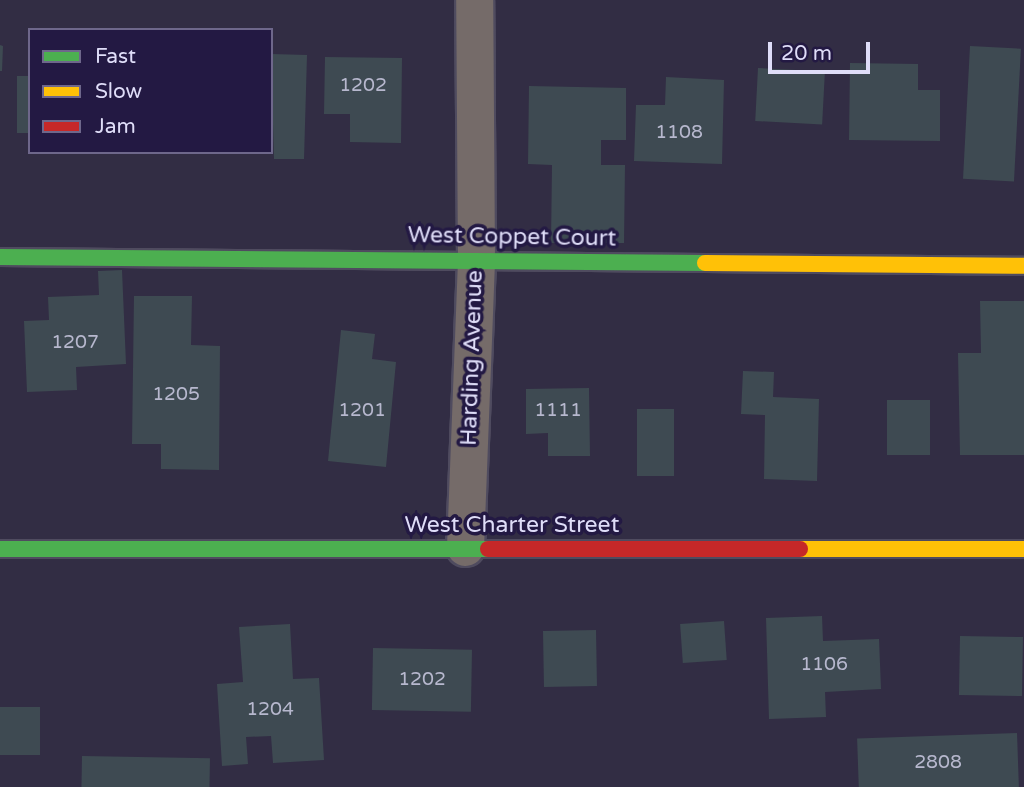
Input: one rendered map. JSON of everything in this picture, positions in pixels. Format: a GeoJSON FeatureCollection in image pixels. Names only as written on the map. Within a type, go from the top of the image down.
{"type":"FeatureCollection","features":[{"type":"Feature","properties":{"kind":"street","name":"Harding Avenue"},"geometry":{"type":"LineString","coordinates":[[465,547],[476,259],[474,0]]}},
{"type":"Feature","properties":{"kind":"street","name":"West Coppet Court"},"geometry":{"type":"LineString","coordinates":[[0,257],[476,259],[1024,266]]}},
{"type":"Feature","properties":{"kind":"street","name":"West Charter Street"},"geometry":{"type":"LineString","coordinates":[[0,549],[1024,549]]}},
{"type":"Feature","properties":{"kind":"building"},"geometry":{"type":"Polygon","coordinates":[[[0,45],[3,46],[2,71],[0,71],[0,45]]]}},
{"type":"Feature","properties":{"kind":"building"},"geometry":{"type":"Polygon","coordinates":[[[970,46],[1021,49],[1014,181],[963,179],[970,46]]]}},
{"type":"Feature","properties":{"kind":"building"},"geometry":{"type":"Polygon","coordinates":[[[273,54],[307,55],[304,159],[274,159],[273,54]]]}},
{"type":"Feature","properties":{"kind":"building"},"geometry":{"type":"Polygon","coordinates":[[[325,57],[402,58],[401,143],[350,142],[350,114],[324,114],[325,57]]]}},
{"type":"Feature","properties":{"kind":"building"},"geometry":{"type":"Polygon","coordinates":[[[850,63],[918,64],[918,90],[940,90],[940,141],[849,140],[850,63]]]}},
{"type":"Feature","properties":{"kind":"building"},"geometry":{"type":"Polygon","coordinates":[[[758,68],[825,72],[822,124],[755,121],[758,68]]]}},
{"type":"Feature","properties":{"kind":"building"},"geometry":{"type":"Polygon","coordinates":[[[17,76],[28,76],[28,133],[17,133],[17,76]]]}},
{"type":"Feature","properties":{"kind":"building"},"geometry":{"type":"Polygon","coordinates":[[[666,77],[724,80],[722,164],[634,161],[636,105],[665,105],[666,77]]]}},
{"type":"Feature","properties":{"kind":"building"},"geometry":{"type":"Polygon","coordinates":[[[529,86],[626,88],[626,140],[601,140],[601,165],[625,165],[624,243],[551,243],[552,165],[528,164],[529,86]]]}},
{"type":"Feature","properties":{"kind":"building"},"geometry":{"type":"Polygon","coordinates":[[[122,270],[126,364],[76,367],[77,390],[27,392],[24,321],[49,320],[48,297],[99,295],[98,271],[122,270]]]}},
{"type":"Feature","properties":{"kind":"building"},"geometry":{"type":"Polygon","coordinates":[[[134,296],[192,296],[191,345],[220,346],[219,470],[161,469],[161,444],[132,444],[134,296]]]}},
{"type":"Feature","properties":{"kind":"building"},"geometry":{"type":"Polygon","coordinates":[[[980,301],[1024,301],[1024,455],[960,455],[958,353],[981,353],[980,301]]]}},
{"type":"Feature","properties":{"kind":"building"},"geometry":{"type":"Polygon","coordinates":[[[341,330],[375,334],[372,359],[396,362],[386,467],[328,461],[341,330]]]}},
{"type":"Feature","properties":{"kind":"building"},"geometry":{"type":"Polygon","coordinates":[[[743,371],[774,372],[773,397],[819,399],[817,481],[764,479],[765,415],[741,414],[743,371]]]}},
{"type":"Feature","properties":{"kind":"building"},"geometry":{"type":"Polygon","coordinates":[[[589,388],[590,456],[548,456],[548,433],[526,434],[526,389],[589,388]]]}},
{"type":"Feature","properties":{"kind":"building"},"geometry":{"type":"Polygon","coordinates":[[[887,400],[930,400],[930,455],[887,455],[887,400]]]}},
{"type":"Feature","properties":{"kind":"building"},"geometry":{"type":"Polygon","coordinates":[[[637,409],[674,409],[674,476],[637,476],[637,409]]]}},
{"type":"Feature","properties":{"kind":"building"},"geometry":{"type":"Polygon","coordinates":[[[822,616],[823,641],[879,639],[881,689],[825,692],[826,717],[769,719],[766,618],[822,616]]]}},
{"type":"Feature","properties":{"kind":"building"},"geometry":{"type":"Polygon","coordinates":[[[724,621],[727,660],[683,663],[680,624],[724,621]]]}},
{"type":"Feature","properties":{"kind":"building"},"geometry":{"type":"Polygon","coordinates":[[[290,624],[293,679],[319,678],[324,760],[273,763],[271,736],[246,737],[248,764],[222,766],[217,684],[243,682],[239,627],[290,624]]]}},
{"type":"Feature","properties":{"kind":"building"},"geometry":{"type":"Polygon","coordinates":[[[596,630],[597,686],[544,687],[543,631],[596,630]]]}},
{"type":"Feature","properties":{"kind":"building"},"geometry":{"type":"Polygon","coordinates":[[[960,636],[1023,637],[1022,696],[959,695],[960,636]]]}},
{"type":"Feature","properties":{"kind":"building"},"geometry":{"type":"Polygon","coordinates":[[[373,648],[472,650],[471,712],[372,710],[373,648]]]}},
{"type":"Feature","properties":{"kind":"building"},"geometry":{"type":"Polygon","coordinates":[[[0,707],[40,707],[40,755],[0,755],[0,707]]]}},
{"type":"Feature","properties":{"kind":"building"},"geometry":{"type":"Polygon","coordinates":[[[1017,733],[1019,787],[859,787],[857,739],[1017,733]]]}},
{"type":"Feature","properties":{"kind":"building"},"geometry":{"type":"Polygon","coordinates":[[[82,756],[210,758],[209,787],[81,787],[82,756]]]}},
{"type":"Feature","properties":{"kind":"traffic: fast"},"geometry":{"type":"LineString","coordinates":[[0,257],[705,263]]}},
{"type":"Feature","properties":{"kind":"traffic: fast"},"geometry":{"type":"LineString","coordinates":[[0,549],[488,549]]}},
{"type":"Feature","properties":{"kind":"traffic: slow"},"geometry":{"type":"LineString","coordinates":[[705,263],[1024,266]]}},
{"type":"Feature","properties":{"kind":"traffic: slow"},"geometry":{"type":"LineString","coordinates":[[800,549],[1024,549]]}},
{"type":"Feature","properties":{"kind":"traffic: jam"},"geometry":{"type":"LineString","coordinates":[[488,549],[800,549]]}}]}
